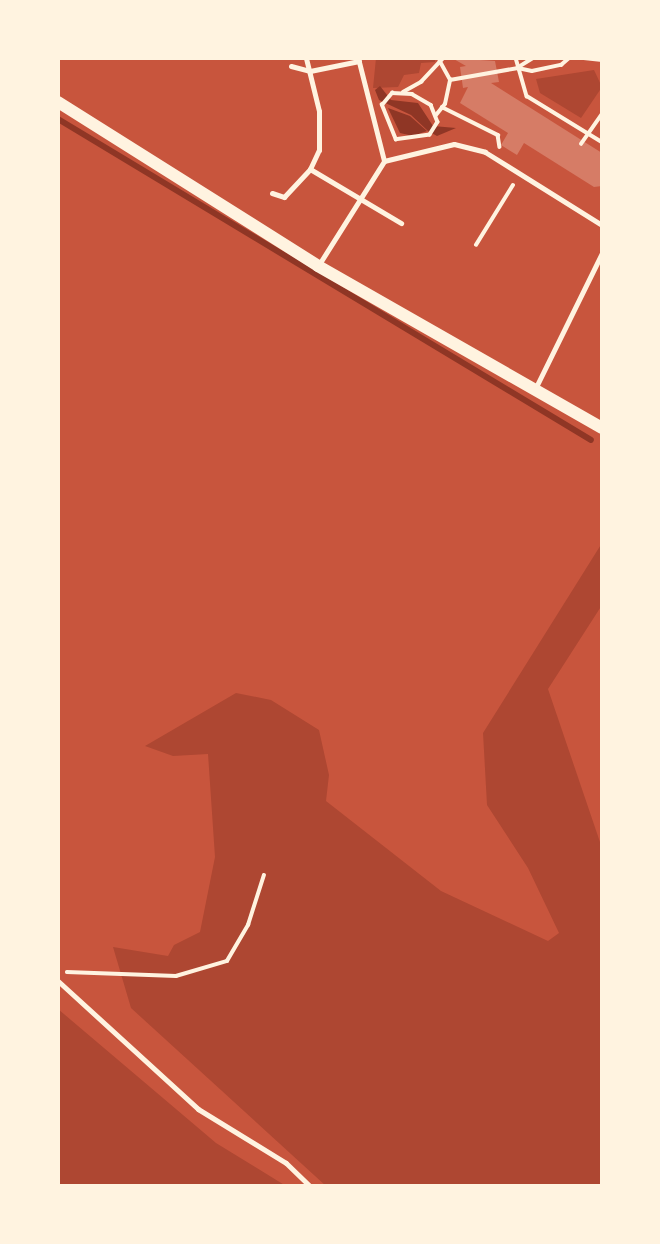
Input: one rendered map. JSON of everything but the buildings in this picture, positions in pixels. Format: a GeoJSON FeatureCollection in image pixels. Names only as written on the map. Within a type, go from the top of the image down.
{"type":"FeatureCollection","features":[{"type":"Feature","properties":{"kind":"street"},"geometry":{"type":"LineString","coordinates":[[58,102],[318,266],[536,387],[602,428]]}},
{"type":"Feature","properties":{"kind":"lane"},"geometry":{"type":"LineString","coordinates":[[272,193],[284,197],[310,169],[321,136],[306,58]]}},
{"type":"Feature","properties":{"kind":"lane"},"geometry":{"type":"LineString","coordinates":[[292,66],[310,71],[358,59],[384,161]]}},
{"type":"Feature","properties":{"kind":"lane"},"geometry":{"type":"LineString","coordinates":[[318,266],[384,161],[454,144],[471,145],[602,225]]}},
{"type":"Feature","properties":{"kind":"lane"},"geometry":{"type":"LineString","coordinates":[[310,169],[401,223]]}},
{"type":"Feature","properties":{"kind":"lane"},"geometry":{"type":"LineString","coordinates":[[536,387],[602,253]]}},
{"type":"Feature","properties":{"kind":"lane"},"geometry":{"type":"LineString","coordinates":[[58,981],[198,1109],[286,1163],[310,1186]]}},
{"type":"Feature","properties":{"kind":"path"},"geometry":{"type":"LineString","coordinates":[[516,58],[527,96],[602,142]]}},
{"type":"Feature","properties":{"kind":"path"},"geometry":{"type":"LineString","coordinates":[[518,68],[534,58]]}},
{"type":"Feature","properties":{"kind":"path"},"geometry":{"type":"LineString","coordinates":[[450,80],[518,68],[533,71],[561,65],[569,58]]}},
{"type":"Feature","properties":{"kind":"path"},"geometry":{"type":"LineString","coordinates":[[584,58],[602,60]]}},
{"type":"Feature","properties":{"kind":"path"},"geometry":{"type":"LineString","coordinates":[[401,93],[421,82],[442,60],[450,80],[445,104],[436,115]]}},
{"type":"Feature","properties":{"kind":"path"},"geometry":{"type":"LineString","coordinates":[[382,105],[392,93],[422,98],[436,115],[438,122],[430,135]]}},
{"type":"Feature","properties":{"kind":"path"},"geometry":{"type":"LineString","coordinates":[[582,144],[602,114]]}},
{"type":"Feature","properties":{"kind":"path"},"geometry":{"type":"LineString","coordinates":[[391,131],[396,140],[406,141]]}},
{"type":"Feature","properties":{"kind":"path"},"geometry":{"type":"LineString","coordinates":[[476,245],[510,190]]}},
{"type":"Feature","properties":{"kind":"path"},"geometry":{"type":"LineString","coordinates":[[58,972],[176,976],[227,961],[248,926],[264,875]]}},
{"type":"Feature","properties":{"kind":"shaded area"},"geometry":{"type":"Polygon","coordinates":[[[376,58],[435,58],[435,62],[421,63],[419,73],[404,75],[398,87],[373,88],[376,58]]]}},
{"type":"Feature","properties":{"kind":"shaded area"},"geometry":{"type":"Polygon","coordinates":[[[594,70],[602,87],[581,118],[540,93],[536,79],[594,70]]]}},
{"type":"Feature","properties":{"kind":"shaded area"},"geometry":{"type":"Polygon","coordinates":[[[380,86],[391,100],[418,103],[433,126],[456,128],[437,136],[411,115],[379,100],[375,90],[380,86]]]}},
{"type":"Feature","properties":{"kind":"shaded area"},"geometry":{"type":"Polygon","coordinates":[[[388,108],[410,116],[427,131],[413,136],[400,133],[388,108]]]}},
{"type":"Feature","properties":{"kind":"shaded area"},"geometry":{"type":"Polygon","coordinates":[[[602,543],[602,605],[548,689],[602,848],[602,1186],[326,1186],[131,1008],[113,947],[168,956],[174,945],[200,932],[215,857],[208,754],[173,756],[145,746],[236,693],[271,700],[319,730],[329,775],[326,801],[441,891],[548,941],[559,933],[528,868],[487,805],[483,733],[602,543]]]}},
{"type":"Feature","properties":{"kind":"shaded area"},"geometry":{"type":"Polygon","coordinates":[[[58,1009],[216,1143],[286,1186],[58,1186],[58,1009]]]}},
{"type":"Feature","properties":{"kind":"waterway"},"geometry":{"type":"LineString","coordinates":[[58,119],[591,440]]}}]}
